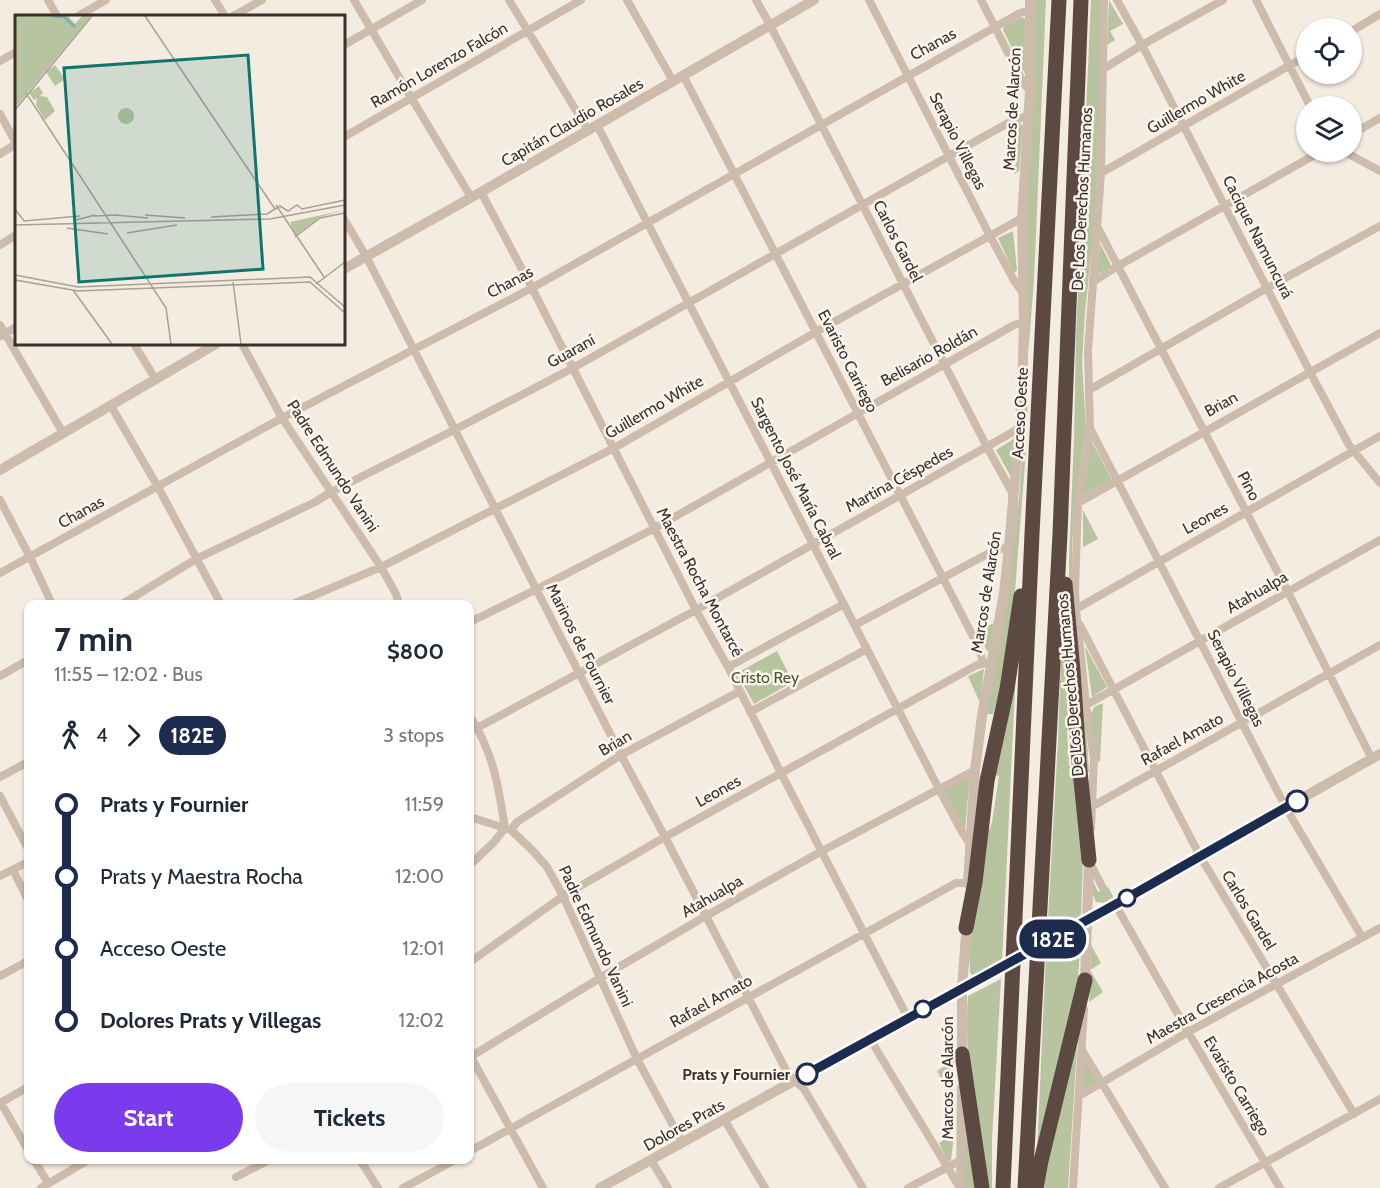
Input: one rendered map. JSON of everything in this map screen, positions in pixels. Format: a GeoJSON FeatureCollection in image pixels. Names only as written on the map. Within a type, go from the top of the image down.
{"type":"FeatureCollection","features":[{"type":"Feature","properties":{"kind":"highway","name":"Acceso Oeste"},"geometry":{"type":"LineString","coordinates":[[1004,1188],[1032,534],[1059,0]]}},
{"type":"Feature","properties":{"kind":"highway"},"geometry":{"type":"LineString","coordinates":[[1025,1188],[1060,534],[1081,0]]}},
{"type":"Feature","properties":{"kind":"highway"},"geometry":{"type":"LineString","coordinates":[[966,928],[975,882],[987,781],[1010,671],[1032,534]]}},
{"type":"Feature","properties":{"kind":"highway"},"geometry":{"type":"LineString","coordinates":[[1060,534],[1079,761],[1090,861]]}},
{"type":"Feature","properties":{"kind":"highway"},"geometry":{"type":"LineString","coordinates":[[1036,1188],[1085,980]]}},
{"type":"Feature","properties":{"kind":"highway"},"geometry":{"type":"LineString","coordinates":[[962,1054],[982,1188]]}},
{"type":"Feature","properties":{"kind":"street"},"geometry":{"type":"LineString","coordinates":[[48,0],[56,15]]}},
{"type":"Feature","properties":{"kind":"street"},"geometry":{"type":"LineString","coordinates":[[80,15],[106,0]]}},
{"type":"Feature","properties":{"kind":"street"},"geometry":{"type":"LineString","coordinates":[[215,0],[224,15]]}},
{"type":"Feature","properties":{"kind":"street"},"geometry":{"type":"LineString","coordinates":[[235,15],[262,0]]}},
{"type":"Feature","properties":{"kind":"street","name":"Maestra Rocha Montarcé"},"geometry":{"type":"LineString","coordinates":[[354,0],[412,99],[476,194],[532,288],[908,1018]]}},
{"type":"Feature","properties":{"kind":"street"},"geometry":{"type":"LineString","coordinates":[[345,44],[422,0]]}},
{"type":"Feature","properties":{"kind":"street","name":"Sargento José María Cabral"},"geometry":{"type":"LineString","coordinates":[[509,0],[527,31],[593,128],[647,223],[939,789],[970,844]]}},
{"type":"Feature","properties":{"kind":"street","name":"Ramón Lorenzo Falcón"},"geometry":{"type":"LineString","coordinates":[[345,136],[581,0]]}},
{"type":"Feature","properties":{"kind":"street","name":"Evaristo Carriego"},"geometry":{"type":"LineString","coordinates":[[627,0],[678,78],[734,173],[986,662]]}},
{"type":"Feature","properties":{"kind":"street","name":"Carlos Gardel"},"geometry":{"type":"LineString","coordinates":[[756,0],[1014,496]]}},
{"type":"Feature","properties":{"kind":"street","name":"Capitán Claudio Rosales"},"geometry":{"type":"LineString","coordinates":[[345,268],[814,0]]}},
{"type":"Feature","properties":{"kind":"street","name":"Serapio Villegas"},"geometry":{"type":"LineString","coordinates":[[869,0],[990,236],[1023,293]]}},
{"type":"Feature","properties":{"kind":"street"},"geometry":{"type":"LineString","coordinates":[[981,0],[1024,84],[1030,91]]}},
{"type":"Feature","properties":{"kind":"street","name":"De Los Derechos Humanos"},"geometry":{"type":"LineString","coordinates":[[1073,1188],[1082,1049],[1094,759],[1076,609],[1078,503],[1090,428],[1088,351],[1101,173],[1104,0]]}},
{"type":"Feature","properties":{"kind":"street","name":"Cacique Namuncurá"},"geometry":{"type":"LineString","coordinates":[[1117,0],[1353,451],[1380,483]]}},
{"type":"Feature","properties":{"kind":"street"},"geometry":{"type":"LineString","coordinates":[[1103,69],[1223,0]]}},
{"type":"Feature","properties":{"kind":"street"},"geometry":{"type":"LineString","coordinates":[[1256,0],[1305,96]]}},
{"type":"Feature","properties":{"kind":"street","name":"Chanas"},"geometry":{"type":"LineString","coordinates":[[0,573],[282,418],[532,288],[996,27],[1030,5]]}},
{"type":"Feature","properties":{"kind":"street","name":"Marcos de Alarcón"},"geometry":{"type":"LineString","coordinates":[[961,1188],[962,988],[975,770],[986,662],[1004,592],[1022,396],[1024,321],[1022,218],[1030,91],[1030,5]]}},
{"type":"Feature","properties":{"kind":"street"},"geometry":{"type":"LineString","coordinates":[[1362,25],[1380,15]]}},
{"type":"Feature","properties":{"kind":"street"},"geometry":{"type":"LineString","coordinates":[[0,61],[15,53]]}},
{"type":"Feature","properties":{"kind":"street","name":"Guillermo White"},"geometry":{"type":"LineString","coordinates":[[1101,173],[1296,62]]}},
{"type":"Feature","properties":{"kind":"street"},"geometry":{"type":"LineString","coordinates":[[0,114],[15,141]]}},
{"type":"Feature","properties":{"kind":"street","name":"Guaraní"},"geometry":{"type":"LineString","coordinates":[[129,600],[196,559],[315,502],[573,368],[862,204],[1010,122],[1029,115]]}},
{"type":"Feature","properties":{"kind":"street"},"geometry":{"type":"LineString","coordinates":[[1362,128],[1380,118]]}},
{"type":"Feature","properties":{"kind":"street"},"geometry":{"type":"LineString","coordinates":[[0,154],[15,144]]}},
{"type":"Feature","properties":{"kind":"street"},"geometry":{"type":"LineString","coordinates":[[1362,161],[1380,171]]}},
{"type":"Feature","properties":{"kind":"street"},"geometry":{"type":"LineString","coordinates":[[1093,282],[1302,162]]}},
{"type":"Feature","properties":{"kind":"street","name":"Guillermo White"},"geometry":{"type":"LineString","coordinates":[[302,600],[381,567],[614,448],[816,332],[1022,218]]}},
{"type":"Feature","properties":{"kind":"street","name":"Marinos de Fournier"},"geometry":{"type":"LineString","coordinates":[[345,221],[414,348],[621,756],[788,1074],[804,1089],[863,1188]]}},
{"type":"Feature","properties":{"kind":"street"},"geometry":{"type":"LineString","coordinates":[[1089,390],[1380,226]]}},
{"type":"Feature","properties":{"kind":"street","name":"Pino"},"geometry":{"type":"LineString","coordinates":[[1097,227],[1329,673],[1376,757]]}},
{"type":"Feature","properties":{"kind":"street"},"geometry":{"type":"LineString","coordinates":[[0,245],[15,236]]}},
{"type":"Feature","properties":{"kind":"street","name":"Belisario Roldán"},"geometry":{"type":"LineString","coordinates":[[474,620],[655,528],[1024,321]]}},
{"type":"Feature","properties":{"kind":"street"},"geometry":{"type":"LineString","coordinates":[[0,326],[2,336],[63,433]]}},
{"type":"Feature","properties":{"kind":"street"},"geometry":{"type":"LineString","coordinates":[[2,336],[15,328]]}},
{"type":"Feature","properties":{"kind":"street","name":"Brian"},"geometry":{"type":"LineString","coordinates":[[1078,503],[1380,333]]}},
{"type":"Feature","properties":{"kind":"street"},"geometry":{"type":"LineString","coordinates":[[135,345],[156,380]]}},
{"type":"Feature","properties":{"kind":"street"},"geometry":{"type":"LineString","coordinates":[[0,470],[214,345]]}},
{"type":"Feature","properties":{"kind":"street","name":"Padre Edmundo Vanini"},"geometry":{"type":"LineString","coordinates":[[243,345],[282,418],[381,567],[398,600]]}},
{"type":"Feature","properties":{"kind":"street"},"geometry":{"type":"LineString","coordinates":[[111,406],[219,600]]}},
{"type":"Feature","properties":{"kind":"street","name":"Martina Céspedes"},"geometry":{"type":"LineString","coordinates":[[477,728],[696,610],[1020,428]]}},
{"type":"Feature","properties":{"kind":"street","name":"Serapio Villegas"},"geometry":{"type":"LineString","coordinates":[[1090,428],[1286,807],[1362,937]]}},
{"type":"Feature","properties":{"kind":"street","name":"Leones"},"geometry":{"type":"LineString","coordinates":[[1076,609],[1380,436]]}},
{"type":"Feature","properties":{"kind":"street"},"geometry":{"type":"LineString","coordinates":[[0,500],[50,600]]}},
{"type":"Feature","properties":{"kind":"street","name":"Atahualpa"},"geometry":{"type":"LineString","coordinates":[[1086,705],[1380,540]]}},
{"type":"Feature","properties":{"kind":"street"},"geometry":{"type":"LineString","coordinates":[[855,625],[993,551],[1009,547]]}},
{"type":"Feature","properties":{"kind":"street"},"geometry":{"type":"LineString","coordinates":[[728,667],[844,604]]}},
{"type":"Feature","properties":{"kind":"street","name":"Carlos Gardel"},"geometry":{"type":"LineString","coordinates":[[1077,621],[1200,856],[1354,1114]]}},
{"type":"Feature","properties":{"kind":"street","name":"Rafael Amato"},"geometry":{"type":"LineString","coordinates":[[1093,806],[1380,645]]}},
{"type":"Feature","properties":{"kind":"street"},"geometry":{"type":"LineString","coordinates":[[750,712],[867,649]]}},
{"type":"Feature","properties":{"kind":"street"},"geometry":{"type":"LineString","coordinates":[[0,676],[24,662]]}},
{"type":"Feature","properties":{"kind":"street","name":"Leones"},"geometry":{"type":"LineString","coordinates":[[474,959],[563,896],[897,708],[986,662]]}},
{"type":"Feature","properties":{"kind":"street","name":"Brian"},"geometry":{"type":"LineString","coordinates":[[474,861],[517,822],[621,756],[740,691]]}},
{"type":"Feature","properties":{"kind":"street"},"geometry":{"type":"LineString","coordinates":[[474,723],[491,757],[508,829],[474,818]]}},
{"type":"Feature","properties":{"kind":"street","name":"Dolores Prats"},"geometry":{"type":"LineString","coordinates":[[600,1188],[1087,920],[1376,757]]}},
{"type":"Feature","properties":{"kind":"street"},"geometry":{"type":"LineString","coordinates":[[0,777],[24,764]]}},
{"type":"Feature","properties":{"kind":"street","name":"Atahualpa"},"geometry":{"type":"LineString","coordinates":[[474,1054],[706,916],[975,770]]}},
{"type":"Feature","properties":{"kind":"street"},"geometry":{"type":"LineString","coordinates":[[0,796],[24,841]]}},
{"type":"Feature","properties":{"kind":"street","name":"Padre Edmundo Vanini"},"geometry":{"type":"LineString","coordinates":[[508,829],[547,867],[563,896],[637,1059],[682,1142]]}},
{"type":"Feature","properties":{"kind":"street"},"geometry":{"type":"LineString","coordinates":[[1090,861],[1103,888]]}},
{"type":"Feature","properties":{"kind":"street"},"geometry":{"type":"LineString","coordinates":[[0,876],[24,864]]}},
{"type":"Feature","properties":{"kind":"street"},"geometry":{"type":"LineString","coordinates":[[13,870],[24,892]]}},
{"type":"Feature","properties":{"kind":"street","name":"Rafael Amato"},"geometry":{"type":"LineString","coordinates":[[474,1149],[956,883],[968,883]]}},
{"type":"Feature","properties":{"kind":"street","name":"Evaristo Carriego"},"geometry":{"type":"LineString","coordinates":[[1115,904],[1280,1188]]}},
{"type":"Feature","properties":{"kind":"street","name":"Maestra Cresencia Acosta"},"geometry":{"type":"LineString","coordinates":[[1079,1096],[1188,1032],[1380,928]]}},
{"type":"Feature","properties":{"kind":"street"},"geometry":{"type":"LineString","coordinates":[[0,976],[24,963]]}},
{"type":"Feature","properties":{"kind":"street"},"geometry":{"type":"LineString","coordinates":[[870,1039],[946,1167],[961,1188]]}},
{"type":"Feature","properties":{"kind":"street"},"geometry":{"type":"LineString","coordinates":[[1082,1049],[1165,1188]]}},
{"type":"Feature","properties":{"kind":"street"},"geometry":{"type":"LineString","coordinates":[[474,1063],[543,1188]]}},
{"type":"Feature","properties":{"kind":"street"},"geometry":{"type":"LineString","coordinates":[[24,1089],[1,1103],[24,1143]]}},
{"type":"Feature","properties":{"kind":"street"},"geometry":{"type":"LineString","coordinates":[[1219,1188],[1380,1099]]}},
{"type":"Feature","properties":{"kind":"street"},"geometry":{"type":"LineString","coordinates":[[724,1119],[765,1188]]}},
{"type":"Feature","properties":{"kind":"street"},"geometry":{"type":"LineString","coordinates":[[651,1160],[668,1188]]}},
{"type":"Feature","properties":{"kind":"street"},"geometry":{"type":"LineString","coordinates":[[908,1188],[961,1160]]}},
{"type":"Feature","properties":{"kind":"street"},"geometry":{"type":"LineString","coordinates":[[36,1164],[44,1186],[81,1164]]}},
{"type":"Feature","properties":{"kind":"street"},"geometry":{"type":"LineString","coordinates":[[236,1177],[261,1164]]}},
{"type":"Feature","properties":{"kind":"street"},"geometry":{"type":"LineString","coordinates":[[363,1164],[378,1188]]}},
{"type":"Feature","properties":{"kind":"street"},"geometry":{"type":"LineString","coordinates":[[403,1188],[448,1164]]}},
{"type":"Feature","properties":{"kind":"green space"},"geometry":{"type":"Polygon","coordinates":[[[1034,0],[1046,0],[1034,280],[1029,345],[1027,345],[1026,223],[1034,0]]]}},
{"type":"Feature","properties":{"kind":"green space"},"geometry":{"type":"Polygon","coordinates":[[[1091,0],[1102,0],[1096,207],[1082,363],[1086,427],[1075,503],[1072,545],[1072,594],[1087,741],[1089,772],[1087,772],[1069,601],[1069,559],[1076,335],[1091,0]]]}},
{"type":"Feature","properties":{"kind":"green space"},"geometry":{"type":"Polygon","coordinates":[[[1109,0],[1123,24],[1110,31],[1115,40],[1107,45],[1109,0]]]}},
{"type":"Feature","properties":{"kind":"green space"},"geometry":{"type":"Polygon","coordinates":[[[1022,17],[1025,19],[1027,78],[1003,30],[1004,26],[1022,17]]]}},
{"type":"Feature","properties":{"kind":"green space"},"geometry":{"type":"Polygon","coordinates":[[[1020,123],[1023,126],[1019,171],[1015,174],[1011,168],[1016,164],[1017,144],[1009,128],[1020,123]]]}},
{"type":"Feature","properties":{"kind":"green space"},"geometry":{"type":"Polygon","coordinates":[[[1013,231],[1017,270],[1014,273],[998,238],[1013,231]]]}},
{"type":"Feature","properties":{"kind":"green space"},"geometry":{"type":"Polygon","coordinates":[[[1100,243],[1112,267],[1097,274],[1100,243]]]}},
{"type":"Feature","properties":{"kind":"green space"},"geometry":{"type":"Polygon","coordinates":[[[1028,400],[1012,630],[1006,669],[993,714],[987,714],[1019,498],[1026,401],[1028,400]]]}},
{"type":"Feature","properties":{"kind":"green space"},"geometry":{"type":"Polygon","coordinates":[[[1017,437],[1011,477],[996,450],[1017,437]]]}},
{"type":"Feature","properties":{"kind":"green space"},"geometry":{"type":"Polygon","coordinates":[[[1091,440],[1112,480],[1082,496],[1091,440]]]}},
{"type":"Feature","properties":{"kind":"green space"},"geometry":{"type":"Polygon","coordinates":[[[1083,510],[1098,539],[1083,547],[1083,510]]]}},
{"type":"Feature","properties":{"kind":"green space"},"geometry":{"type":"Polygon","coordinates":[[[994,623],[989,651],[987,651],[977,631],[994,623]]]}},
{"type":"Feature","properties":{"kind":"green space"},"geometry":{"type":"Polygon","coordinates":[[[1062,624],[1073,727],[1067,730],[1069,766],[1073,766],[1083,861],[1081,917],[1068,922],[1047,936],[1058,741],[1062,624]]]}},
{"type":"Feature","properties":{"kind":"green space"},"geometry":{"type":"Polygon","coordinates":[[[1085,646],[1107,687],[1092,697],[1085,646]]]}},
{"type":"Feature","properties":{"kind":"green space","name":"Cristo Rey"},"geometry":{"type":"Polygon","coordinates":[[[777,651],[793,682],[754,704],[737,673],[777,651]]]}},
{"type":"Feature","properties":{"kind":"green space"},"geometry":{"type":"Polygon","coordinates":[[[1016,668],[1002,962],[974,979],[970,972],[969,949],[986,829],[990,829],[992,822],[999,776],[995,775],[1016,668]]]}},
{"type":"Feature","properties":{"kind":"green space"},"geometry":{"type":"Polygon","coordinates":[[[984,669],[980,703],[968,676],[984,669]]]}},
{"type":"Feature","properties":{"kind":"green space"},"geometry":{"type":"Polygon","coordinates":[[[1103,703],[1100,762],[1096,759],[1091,714],[1094,707],[1103,703]]]}},
{"type":"Feature","properties":{"kind":"green space"},"geometry":{"type":"Polygon","coordinates":[[[970,775],[965,831],[943,789],[970,775]]]}},
{"type":"Feature","properties":{"kind":"green space"},"geometry":{"type":"Polygon","coordinates":[[[1093,881],[1098,892],[1108,887],[1114,898],[1104,903],[1096,902],[1093,895],[1093,881]]]}},
{"type":"Feature","properties":{"kind":"green space"},"geometry":{"type":"Polygon","coordinates":[[[1070,938],[1076,940],[1080,945],[1078,983],[1037,1153],[1046,952],[1070,938]]]}},
{"type":"Feature","properties":{"kind":"green space"},"geometry":{"type":"Polygon","coordinates":[[[1091,945],[1101,963],[1090,970],[1091,945]]]}},
{"type":"Feature","properties":{"kind":"green space"},"geometry":{"type":"Polygon","coordinates":[[[1090,970],[1103,992],[1089,1002],[1090,970]]]}},
{"type":"Feature","properties":{"kind":"green space"},"geometry":{"type":"Polygon","coordinates":[[[1001,979],[992,1141],[992,1188],[986,1188],[969,1069],[968,996],[1001,979]]]}},
{"type":"Feature","properties":{"kind":"green space"},"geometry":{"type":"Polygon","coordinates":[[[1079,1017],[1068,1188],[1040,1188],[1079,1017]]]}},
{"type":"Feature","properties":{"kind":"green space"},"geometry":{"type":"Polygon","coordinates":[[[1084,1057],[1099,1081],[1082,1092],[1084,1057]]]}},
{"type":"Feature","properties":{"kind":"green space"},"geometry":{"type":"Polygon","coordinates":[[[954,1060],[952,1098],[937,1071],[954,1060]]]}},
{"type":"Feature","properties":{"kind":"green space"},"geometry":{"type":"Polygon","coordinates":[[[965,1098],[976,1188],[963,1188],[965,1098]]]}},
{"type":"Feature","properties":{"kind":"green space"},"geometry":{"type":"Polygon","coordinates":[[[954,1135],[951,1161],[947,1160],[939,1143],[954,1135]]]}},
{"type":"Feature","properties":{"kind":"bus line","name":"182E"},"geometry":{"type":"LineString","coordinates":[[807,1074],[1127,898],[1297,801]]}},
{"type":"Feature","properties":{"kind":"place","name":"Prats y Fournier"},"geometry":{"type":"Point","coordinates":[807,1074]}}]}
